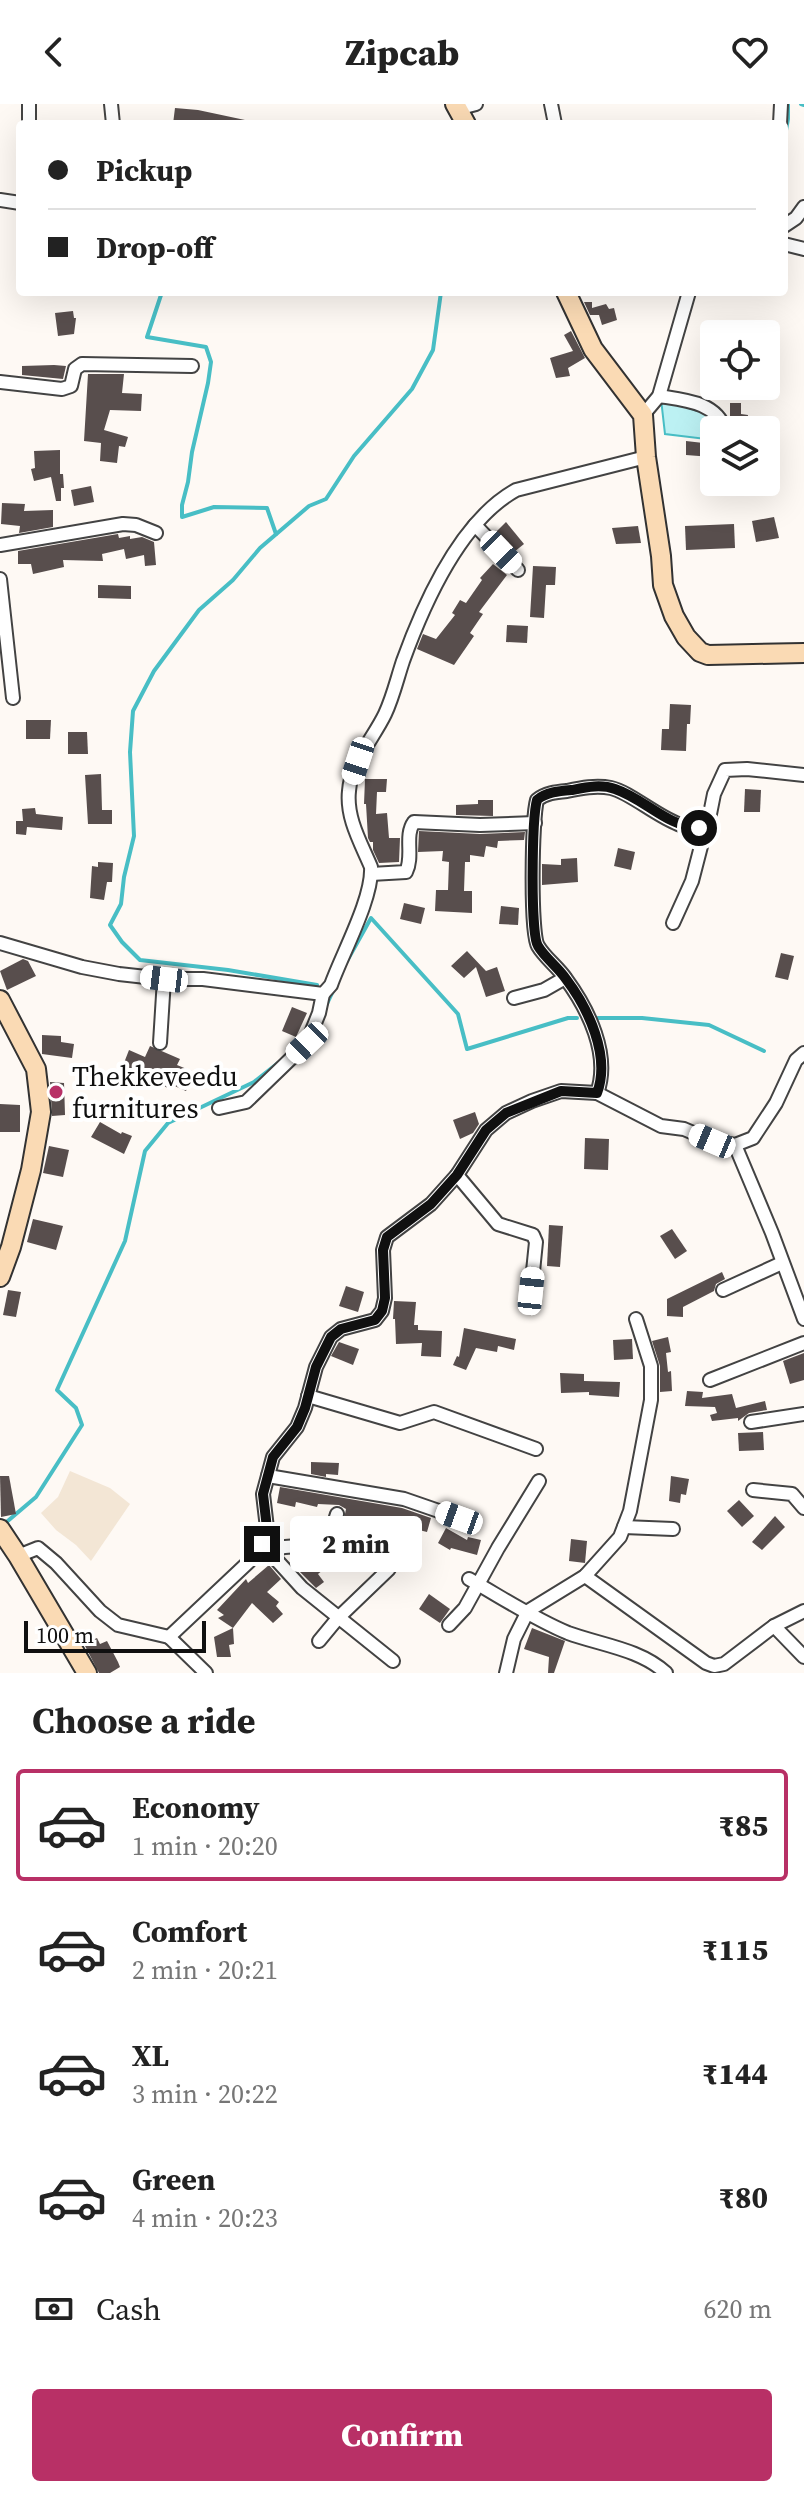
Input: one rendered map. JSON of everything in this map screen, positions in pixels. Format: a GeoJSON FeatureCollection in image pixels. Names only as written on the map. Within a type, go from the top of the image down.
{"type":"FeatureCollection","features":[{"type":"Feature","properties":{"kind":"main road"},"geometry":{"type":"LineString","coordinates":[[568,296],[593,349],[643,415],[663,585],[674,616],[692,646],[708,655],[804,653]]}},
{"type":"Feature","properties":{"kind":"main road"},"geometry":{"type":"LineString","coordinates":[[0,1000],[36,1069],[41,1112],[31,1170],[0,1277]]}},
{"type":"Feature","properties":{"kind":"main road"},"geometry":{"type":"LineString","coordinates":[[0,1529],[87,1673]]}},
{"type":"Feature","properties":{"kind":"street"},"geometry":{"type":"LineString","coordinates":[[788,223],[804,207]]}},
{"type":"Feature","properties":{"kind":"street"},"geometry":{"type":"LineString","coordinates":[[643,415],[659,396],[688,296]]}},
{"type":"Feature","properties":{"kind":"street"},"geometry":{"type":"LineString","coordinates":[[0,382],[62,389],[71,386],[75,369],[82,364],[192,366]]}},
{"type":"Feature","properties":{"kind":"street"},"geometry":{"type":"LineString","coordinates":[[659,396],[705,406],[716,416]]}},
{"type":"Feature","properties":{"kind":"street"},"geometry":{"type":"LineString","coordinates":[[219,1108],[246,1102],[307,1043],[323,994],[331,985],[367,894],[371,874],[348,808],[349,788],[358,761],[385,714],[423,613],[454,555],[475,525],[500,499],[516,490],[646,457]]}},
{"type":"Feature","properties":{"kind":"street"},"geometry":{"type":"LineString","coordinates":[[0,545],[123,524],[136,525],[156,533]]}},
{"type":"Feature","properties":{"kind":"street"},"geometry":{"type":"LineString","coordinates":[[475,525],[518,570]]}},
{"type":"Feature","properties":{"kind":"street"},"geometry":{"type":"LineString","coordinates":[[0,579],[13,698]]}},
{"type":"Feature","properties":{"kind":"street"},"geometry":{"type":"LineString","coordinates":[[673,923],[692,881],[714,794],[725,770],[804,775]]}},
{"type":"Feature","properties":{"kind":"street"},"geometry":{"type":"LineString","coordinates":[[597,1093],[601,1083],[602,1061],[582,1001],[537,945],[533,926],[537,800],[543,795],[596,786],[619,790],[660,815],[689,827],[706,827]]}},
{"type":"Feature","properties":{"kind":"street"},"geometry":{"type":"LineString","coordinates":[[371,874],[406,872],[410,864],[409,831],[414,822],[480,825],[535,823]]}},
{"type":"Feature","properties":{"kind":"street"},"geometry":{"type":"LineString","coordinates":[[0,943],[82,967],[119,974],[203,979],[323,994]]}},
{"type":"Feature","properties":{"kind":"street"},"geometry":{"type":"LineString","coordinates":[[514,998],[544,990],[565,978]]}},
{"type":"Feature","properties":{"kind":"street"},"geometry":{"type":"LineString","coordinates":[[160,1043],[164,979]]}},
{"type":"Feature","properties":{"kind":"street"},"geometry":{"type":"LineString","coordinates":[[393,1661],[302,1588],[265,1548],[267,1528],[263,1494],[273,1457],[297,1427],[316,1367],[331,1337],[341,1329],[375,1320],[382,1311],[385,1298],[383,1250],[387,1237],[431,1204],[457,1175],[486,1130],[506,1113],[561,1091],[597,1093],[661,1126],[684,1129],[712,1141],[735,1145],[753,1138],[776,1103],[796,1060],[804,1053]]}},
{"type":"Feature","properties":{"kind":"street"},"geometry":{"type":"LineString","coordinates":[[735,1145],[804,1319]]}},
{"type":"Feature","properties":{"kind":"street"},"geometry":{"type":"LineString","coordinates":[[457,1175],[498,1224],[533,1235],[536,1242],[531,1291]]}},
{"type":"Feature","properties":{"kind":"street"},"geometry":{"type":"LineString","coordinates":[[723,1290],[782,1263]]}},
{"type":"Feature","properties":{"kind":"street"},"geometry":{"type":"LineString","coordinates":[[506,1673],[514,1639],[528,1611],[585,1576],[620,1537],[630,1511],[651,1400],[651,1366],[636,1319]]}},
{"type":"Feature","properties":{"kind":"street"},"geometry":{"type":"LineString","coordinates":[[710,1380],[804,1343]]}},
{"type":"Feature","properties":{"kind":"street"},"geometry":{"type":"LineString","coordinates":[[308,1396],[400,1423],[434,1412],[536,1449]]}},
{"type":"Feature","properties":{"kind":"street"},"geometry":{"type":"LineString","coordinates":[[751,1422],[804,1414]]}},
{"type":"Feature","properties":{"kind":"street"},"geometry":{"type":"LineString","coordinates":[[268,1476],[404,1499],[459,1518]]}},
{"type":"Feature","properties":{"kind":"street"},"geometry":{"type":"LineString","coordinates":[[449,1625],[465,1608],[474,1582],[539,1481]]}},
{"type":"Feature","properties":{"kind":"street"},"geometry":{"type":"LineString","coordinates":[[753,1490],[792,1494],[804,1508]]}},
{"type":"Feature","properties":{"kind":"street"},"geometry":{"type":"LineString","coordinates":[[169,1637],[265,1548],[323,1544],[337,1514]]}},
{"type":"Feature","properties":{"kind":"street"},"geometry":{"type":"LineString","coordinates":[[624,1527],[673,1529]]}},
{"type":"Feature","properties":{"kind":"street"},"geometry":{"type":"LineString","coordinates":[[18,1556],[38,1548],[118,1625],[169,1637],[206,1673]]}},
{"type":"Feature","properties":{"kind":"street"},"geometry":{"type":"LineString","coordinates":[[319,1641],[338,1618],[389,1569]]}},
{"type":"Feature","properties":{"kind":"street"},"geometry":{"type":"LineString","coordinates":[[585,1576],[714,1666],[724,1664],[774,1626],[804,1611]]}},
{"type":"Feature","properties":{"kind":"street"},"geometry":{"type":"LineString","coordinates":[[474,1582],[565,1631],[638,1655],[666,1673]]}},
{"type":"Feature","properties":{"kind":"street"},"geometry":{"type":"LineString","coordinates":[[774,1626],[804,1657]]}},
{"type":"Feature","properties":{"kind":"shaded area"},"geometry":{"type":"Polygon","coordinates":[[[70,1471],[110,1488],[130,1504],[91,1561],[41,1513],[58,1497],[70,1471]]]}},
{"type":"Feature","properties":{"kind":"water"},"geometry":{"type":"Polygon","coordinates":[[[661,399],[710,416],[700,416],[700,438],[665,434],[661,399]]]}},
{"type":"Feature","properties":{"kind":"building"},"geometry":{"type":"Polygon","coordinates":[[[175,108],[245,120],[174,120],[175,108]]]}},
{"type":"Feature","properties":{"kind":"building"},"geometry":{"type":"Polygon","coordinates":[[[584,302],[592,302],[592,308],[606,304],[609,309],[614,308],[617,320],[602,325],[599,315],[590,315],[584,302]]]}},
{"type":"Feature","properties":{"kind":"building"},"geometry":{"type":"Polygon","coordinates":[[[73,311],[76,318],[74,334],[58,336],[55,313],[73,311]]]}},
{"type":"Feature","properties":{"kind":"building"},"geometry":{"type":"Polygon","coordinates":[[[571,331],[585,358],[568,368],[570,376],[556,378],[550,358],[573,351],[564,335],[571,331]]]}},
{"type":"Feature","properties":{"kind":"building"},"geometry":{"type":"Polygon","coordinates":[[[22,366],[66,366],[63,379],[22,375],[22,366]]]}},
{"type":"Feature","properties":{"kind":"building"},"geometry":{"type":"Polygon","coordinates":[[[88,374],[124,374],[122,393],[142,394],[141,411],[110,410],[104,430],[128,437],[125,447],[119,446],[117,463],[100,461],[101,443],[84,441],[88,374]]]}},
{"type":"Feature","properties":{"kind":"building"},"geometry":{"type":"Polygon","coordinates":[[[730,403],[741,403],[741,414],[748,415],[748,416],[730,416],[730,403]]]}},
{"type":"Feature","properties":{"kind":"building"},"geometry":{"type":"Polygon","coordinates":[[[686,441],[700,443],[700,456],[686,455],[686,441]]]}},
{"type":"Feature","properties":{"kind":"building"},"geometry":{"type":"Polygon","coordinates":[[[60,450],[60,474],[63,474],[64,488],[61,488],[61,501],[56,501],[51,477],[34,481],[31,469],[35,468],[34,451],[60,450]]]}},
{"type":"Feature","properties":{"kind":"building"},"geometry":{"type":"Polygon","coordinates":[[[91,486],[94,502],[74,506],[71,490],[91,486]]]}},
{"type":"Feature","properties":{"kind":"building"},"geometry":{"type":"Polygon","coordinates":[[[2,503],[25,504],[24,511],[53,510],[53,527],[19,533],[20,526],[1,524],[2,503]]]}},
{"type":"Feature","properties":{"kind":"building"},"geometry":{"type":"Polygon","coordinates":[[[774,517],[779,538],[756,542],[752,521],[774,517]]]}},
{"type":"Feature","properties":{"kind":"building"},"geometry":{"type":"Polygon","coordinates":[[[506,522],[524,544],[514,552],[495,533],[506,522]]]}},
{"type":"Feature","properties":{"kind":"building"},"geometry":{"type":"Polygon","coordinates":[[[734,524],[735,548],[686,550],[685,526],[734,524]]]}},
{"type":"Feature","properties":{"kind":"building"},"geometry":{"type":"Polygon","coordinates":[[[638,526],[641,543],[616,544],[612,528],[638,526]]]}},
{"type":"Feature","properties":{"kind":"building"},"geometry":{"type":"Polygon","coordinates":[[[118,534],[119,538],[142,537],[154,542],[156,565],[145,566],[144,555],[126,559],[124,549],[102,554],[103,561],[63,560],[64,567],[33,574],[31,564],[18,564],[18,551],[118,534]]]}},
{"type":"Feature","properties":{"kind":"building"},"geometry":{"type":"Polygon","coordinates":[[[493,564],[507,575],[479,612],[483,614],[470,633],[474,636],[454,665],[417,649],[423,634],[436,639],[455,615],[452,613],[460,600],[466,603],[482,580],[480,578],[493,564]]]}},
{"type":"Feature","properties":{"kind":"building"},"geometry":{"type":"Polygon","coordinates":[[[533,566],[556,567],[555,585],[546,585],[544,618],[530,617],[533,566]]]}},
{"type":"Feature","properties":{"kind":"building"},"geometry":{"type":"Polygon","coordinates":[[[98,585],[131,586],[131,599],[98,598],[98,585]]]}},
{"type":"Feature","properties":{"kind":"building"},"geometry":{"type":"Polygon","coordinates":[[[507,625],[528,626],[527,643],[506,642],[507,625]]]}},
{"type":"Feature","properties":{"kind":"building"},"geometry":{"type":"Polygon","coordinates":[[[670,704],[691,705],[686,751],[661,750],[662,729],[669,729],[670,704]]]}},
{"type":"Feature","properties":{"kind":"building"},"geometry":{"type":"Polygon","coordinates":[[[26,720],[51,720],[50,739],[26,739],[26,720]]]}},
{"type":"Feature","properties":{"kind":"building"},"geometry":{"type":"Polygon","coordinates":[[[68,732],[87,732],[88,754],[68,754],[68,732]]]}},
{"type":"Feature","properties":{"kind":"building"},"geometry":{"type":"Polygon","coordinates":[[[101,774],[102,810],[112,810],[112,824],[88,824],[85,775],[101,774]]]}},
{"type":"Feature","properties":{"kind":"building"},"geometry":{"type":"Polygon","coordinates":[[[365,779],[387,779],[386,792],[377,792],[376,814],[387,813],[389,838],[400,838],[399,862],[379,863],[373,842],[368,838],[365,779]]]}},
{"type":"Feature","properties":{"kind":"building"},"geometry":{"type":"Polygon","coordinates":[[[745,789],[761,790],[760,812],[744,812],[745,789]]]}},
{"type":"Feature","properties":{"kind":"building"},"geometry":{"type":"Polygon","coordinates":[[[478,800],[493,800],[493,816],[456,815],[456,805],[478,804],[478,800]]]}},
{"type":"Feature","properties":{"kind":"building"},"geometry":{"type":"Polygon","coordinates":[[[35,808],[36,814],[63,817],[62,830],[27,827],[26,835],[16,834],[16,821],[23,821],[22,809],[35,808]]]}},
{"type":"Feature","properties":{"kind":"building"},"geometry":{"type":"Polygon","coordinates":[[[419,831],[480,834],[525,832],[524,840],[498,841],[497,848],[486,846],[484,857],[470,855],[470,862],[465,862],[464,891],[472,891],[472,913],[435,911],[436,890],[448,890],[449,862],[442,861],[443,851],[418,852],[419,831]]]}},
{"type":"Feature","properties":{"kind":"building"},"geometry":{"type":"Polygon","coordinates":[[[618,848],[635,852],[631,870],[614,866],[618,848]]]}},
{"type":"Feature","properties":{"kind":"building"},"geometry":{"type":"Polygon","coordinates":[[[577,858],[578,882],[542,885],[542,864],[561,865],[561,859],[577,858]]]}},
{"type":"Feature","properties":{"kind":"building"},"geometry":{"type":"Polygon","coordinates":[[[98,862],[113,863],[112,882],[107,882],[104,900],[90,898],[92,866],[98,867],[98,862]]]}},
{"type":"Feature","properties":{"kind":"building"},"geometry":{"type":"Polygon","coordinates":[[[404,903],[425,908],[421,924],[400,919],[404,903]]]}},
{"type":"Feature","properties":{"kind":"building"},"geometry":{"type":"Polygon","coordinates":[[[501,906],[519,908],[518,925],[499,924],[501,906]]]}},
{"type":"Feature","properties":{"kind":"building"},"geometry":{"type":"Polygon","coordinates":[[[467,951],[486,971],[497,967],[505,991],[486,997],[476,967],[464,978],[451,966],[467,951]]]}},
{"type":"Feature","properties":{"kind":"building"},"geometry":{"type":"Polygon","coordinates":[[[781,953],[794,956],[788,980],[775,977],[781,953]]]}},
{"type":"Feature","properties":{"kind":"building"},"geometry":{"type":"Polygon","coordinates":[[[23,959],[28,961],[36,976],[7,990],[0,971],[23,959]]]}},
{"type":"Feature","properties":{"kind":"building"},"geometry":{"type":"Polygon","coordinates":[[[292,1007],[307,1013],[296,1037],[282,1031],[292,1007]]]}},
{"type":"Feature","properties":{"kind":"building"},"geometry":{"type":"Polygon","coordinates":[[[42,1035],[61,1036],[61,1042],[74,1044],[72,1058],[42,1054],[42,1035]]]}},
{"type":"Feature","properties":{"kind":"building"},"geometry":{"type":"Polygon","coordinates":[[[150,1046],[180,1059],[177,1065],[194,1072],[186,1091],[170,1084],[168,1088],[122,1068],[129,1050],[145,1057],[150,1046]]]}},
{"type":"Feature","properties":{"kind":"building","name":"Thekkeveedu furnitures"},"geometry":{"type":"Polygon","coordinates":[[[50,1082],[64,1083],[65,1115],[52,1116],[50,1082]]]}},
{"type":"Feature","properties":{"kind":"building"},"geometry":{"type":"Polygon","coordinates":[[[0,1104],[20,1105],[20,1132],[0,1132],[0,1104]]]}},
{"type":"Feature","properties":{"kind":"building"},"geometry":{"type":"Polygon","coordinates":[[[475,1112],[479,1124],[473,1133],[460,1139],[453,1120],[475,1112]]]}},
{"type":"Feature","properties":{"kind":"building"},"geometry":{"type":"Polygon","coordinates":[[[100,1122],[121,1134],[132,1136],[124,1154],[91,1137],[100,1122]]]}},
{"type":"Feature","properties":{"kind":"building"},"geometry":{"type":"Polygon","coordinates":[[[585,1138],[609,1139],[608,1170],[584,1169],[585,1138]]]}},
{"type":"Feature","properties":{"kind":"building"},"geometry":{"type":"Polygon","coordinates":[[[49,1146],[69,1150],[63,1177],[43,1173],[49,1146]]]}},
{"type":"Feature","properties":{"kind":"building"},"geometry":{"type":"Polygon","coordinates":[[[33,1219],[63,1226],[56,1250],[27,1242],[33,1219]]]}},
{"type":"Feature","properties":{"kind":"building"},"geometry":{"type":"Polygon","coordinates":[[[549,1225],[563,1226],[560,1267],[547,1266],[549,1225]]]}},
{"type":"Feature","properties":{"kind":"building"},"geometry":{"type":"Polygon","coordinates":[[[672,1229],[687,1251],[675,1259],[660,1236],[672,1229]]]}},
{"type":"Feature","properties":{"kind":"building"},"geometry":{"type":"Polygon","coordinates":[[[722,1272],[725,1279],[716,1284],[714,1291],[683,1307],[683,1317],[667,1316],[667,1299],[722,1272]]]}},
{"type":"Feature","properties":{"kind":"building"},"geometry":{"type":"Polygon","coordinates":[[[346,1286],[364,1292],[358,1312],[339,1306],[346,1286]]]}},
{"type":"Feature","properties":{"kind":"building"},"geometry":{"type":"Polygon","coordinates":[[[8,1290],[21,1292],[16,1317],[3,1315],[8,1290]]]}},
{"type":"Feature","properties":{"kind":"building"},"geometry":{"type":"Polygon","coordinates":[[[394,1301],[416,1302],[414,1325],[418,1325],[418,1330],[442,1331],[441,1357],[421,1356],[422,1343],[396,1344],[394,1301]]]}},
{"type":"Feature","properties":{"kind":"building"},"geometry":{"type":"Polygon","coordinates":[[[464,1328],[516,1339],[514,1350],[498,1346],[497,1352],[476,1348],[466,1370],[453,1365],[459,1357],[464,1328]]]}},
{"type":"Feature","properties":{"kind":"building"},"geometry":{"type":"Polygon","coordinates":[[[668,1337],[671,1352],[666,1353],[672,1391],[660,1392],[660,1366],[652,1341],[668,1337]]]}},
{"type":"Feature","properties":{"kind":"building"},"geometry":{"type":"Polygon","coordinates":[[[632,1339],[633,1359],[614,1360],[613,1340],[632,1339]]]}},
{"type":"Feature","properties":{"kind":"building"},"geometry":{"type":"Polygon","coordinates":[[[339,1342],[359,1349],[353,1365],[331,1356],[339,1342]]]}},
{"type":"Feature","properties":{"kind":"building"},"geometry":{"type":"Polygon","coordinates":[[[804,1353],[804,1380],[790,1384],[783,1361],[804,1353]]]}},
{"type":"Feature","properties":{"kind":"building"},"geometry":{"type":"Polygon","coordinates":[[[560,1373],[584,1374],[584,1381],[620,1382],[619,1397],[589,1395],[589,1392],[561,1393],[560,1373]]]}},
{"type":"Feature","properties":{"kind":"building"},"geometry":{"type":"Polygon","coordinates":[[[687,1391],[703,1392],[702,1398],[732,1394],[736,1408],[765,1401],[767,1410],[749,1413],[738,1421],[738,1418],[712,1421],[710,1415],[717,1413],[715,1407],[685,1406],[687,1391]]]}},
{"type":"Feature","properties":{"kind":"building"},"geometry":{"type":"Polygon","coordinates":[[[763,1432],[764,1450],[739,1451],[738,1433],[763,1432]]]}},
{"type":"Feature","properties":{"kind":"building"},"geometry":{"type":"Polygon","coordinates":[[[311,1462],[339,1463],[338,1475],[326,1474],[326,1477],[311,1474],[311,1462]]]}},
{"type":"Feature","properties":{"kind":"building"},"geometry":{"type":"Polygon","coordinates":[[[0,1476],[9,1476],[16,1514],[1,1517],[0,1476]]]}},
{"type":"Feature","properties":{"kind":"building"},"geometry":{"type":"Polygon","coordinates":[[[671,1476],[689,1479],[686,1495],[681,1494],[680,1503],[669,1501],[671,1476]]]}},
{"type":"Feature","properties":{"kind":"building"},"geometry":{"type":"Polygon","coordinates":[[[280,1487],[402,1508],[431,1518],[427,1532],[367,1517],[363,1544],[352,1542],[339,1568],[328,1563],[340,1539],[346,1509],[339,1505],[318,1504],[317,1507],[296,1502],[295,1507],[277,1503],[280,1487]]]}},
{"type":"Feature","properties":{"kind":"building"},"geometry":{"type":"Polygon","coordinates":[[[739,1500],[754,1516],[742,1527],[727,1511],[739,1500]]]}},
{"type":"Feature","properties":{"kind":"building"},"geometry":{"type":"Polygon","coordinates":[[[775,1516],[785,1527],[762,1550],[752,1542],[775,1516]]]}},
{"type":"Feature","properties":{"kind":"building"},"geometry":{"type":"Polygon","coordinates":[[[446,1528],[467,1540],[468,1537],[481,1540],[477,1555],[450,1550],[438,1543],[446,1528]]]}},
{"type":"Feature","properties":{"kind":"building"},"geometry":{"type":"Polygon","coordinates":[[[571,1539],[587,1541],[585,1563],[569,1561],[571,1539]]]}},
{"type":"Feature","properties":{"kind":"building"},"geometry":{"type":"Polygon","coordinates":[[[312,1554],[323,1570],[318,1574],[324,1582],[316,1588],[294,1566],[312,1554]]]}},
{"type":"Feature","properties":{"kind":"building"},"geometry":{"type":"Polygon","coordinates":[[[269,1565],[281,1579],[267,1592],[279,1602],[276,1606],[283,1614],[273,1623],[252,1603],[233,1628],[218,1618],[224,1615],[217,1610],[246,1579],[248,1583],[269,1565]]]}},
{"type":"Feature","properties":{"kind":"building"},"geometry":{"type":"Polygon","coordinates":[[[429,1594],[450,1609],[440,1623],[419,1609],[429,1594]]]}},
{"type":"Feature","properties":{"kind":"building"},"geometry":{"type":"Polygon","coordinates":[[[233,1628],[234,1644],[229,1645],[231,1657],[217,1657],[214,1637],[233,1628]]]}},
{"type":"Feature","properties":{"kind":"building"},"geometry":{"type":"Polygon","coordinates":[[[532,1628],[565,1641],[554,1673],[548,1673],[549,1657],[524,1649],[532,1628]]]}},
{"type":"Feature","properties":{"kind":"building"},"geometry":{"type":"Polygon","coordinates":[[[97,1638],[100,1644],[107,1641],[120,1667],[110,1673],[99,1673],[84,1644],[97,1638]]]}},
{"type":"Feature","properties":{"kind":"waterway"},"geometry":{"type":"LineString","coordinates":[[788,104],[788,120]]}},
{"type":"Feature","properties":{"kind":"waterway"},"geometry":{"type":"LineString","coordinates":[[161,296],[147,337],[206,347],[211,362],[182,517],[214,507],[267,508],[276,534]]}},
{"type":"Feature","properties":{"kind":"waterway"},"geometry":{"type":"LineString","coordinates":[[317,985],[228,970],[140,960],[110,925],[121,904],[134,836],[130,752],[133,711],[154,671],[199,610],[233,580],[260,548],[309,506],[326,499],[354,456],[412,389],[433,350],[440,296]]}},
{"type":"Feature","properties":{"kind":"waterway"},"geometry":{"type":"LineString","coordinates":[[347,961],[371,918],[458,1014],[467,1049],[568,1018],[577,1018]]}},
{"type":"Feature","properties":{"kind":"waterway"},"geometry":{"type":"LineString","coordinates":[[325,1008],[333,991]]}},
{"type":"Feature","properties":{"kind":"waterway"},"geometry":{"type":"LineString","coordinates":[[598,1018],[642,1018],[709,1025],[764,1051]]}},
{"type":"Feature","properties":{"kind":"waterway"},"geometry":{"type":"LineString","coordinates":[[3,1525],[36,1497],[82,1425],[76,1408],[57,1390],[125,1241],[145,1151],[168,1123],[254,1082],[278,1063]]}},
{"type":"Feature","properties":{"kind":"place","name":"Thekkeveedu furnitures"},"geometry":{"type":"Point","coordinates":[56,1092]}},
{"type":"Feature","properties":{"kind":"route"},"geometry":{"type":"LineString","coordinates":[[262,1544],[267,1528],[263,1494],[273,1457],[297,1427],[316,1367],[331,1337],[341,1329],[375,1320],[382,1311],[385,1298],[383,1250],[387,1237],[431,1204],[457,1175],[486,1130],[506,1113],[561,1091],[597,1093],[601,1083],[602,1061],[582,1001],[537,945],[532,891],[537,800],[543,795],[596,786],[611,788],[660,815],[699,828]]}}]}
